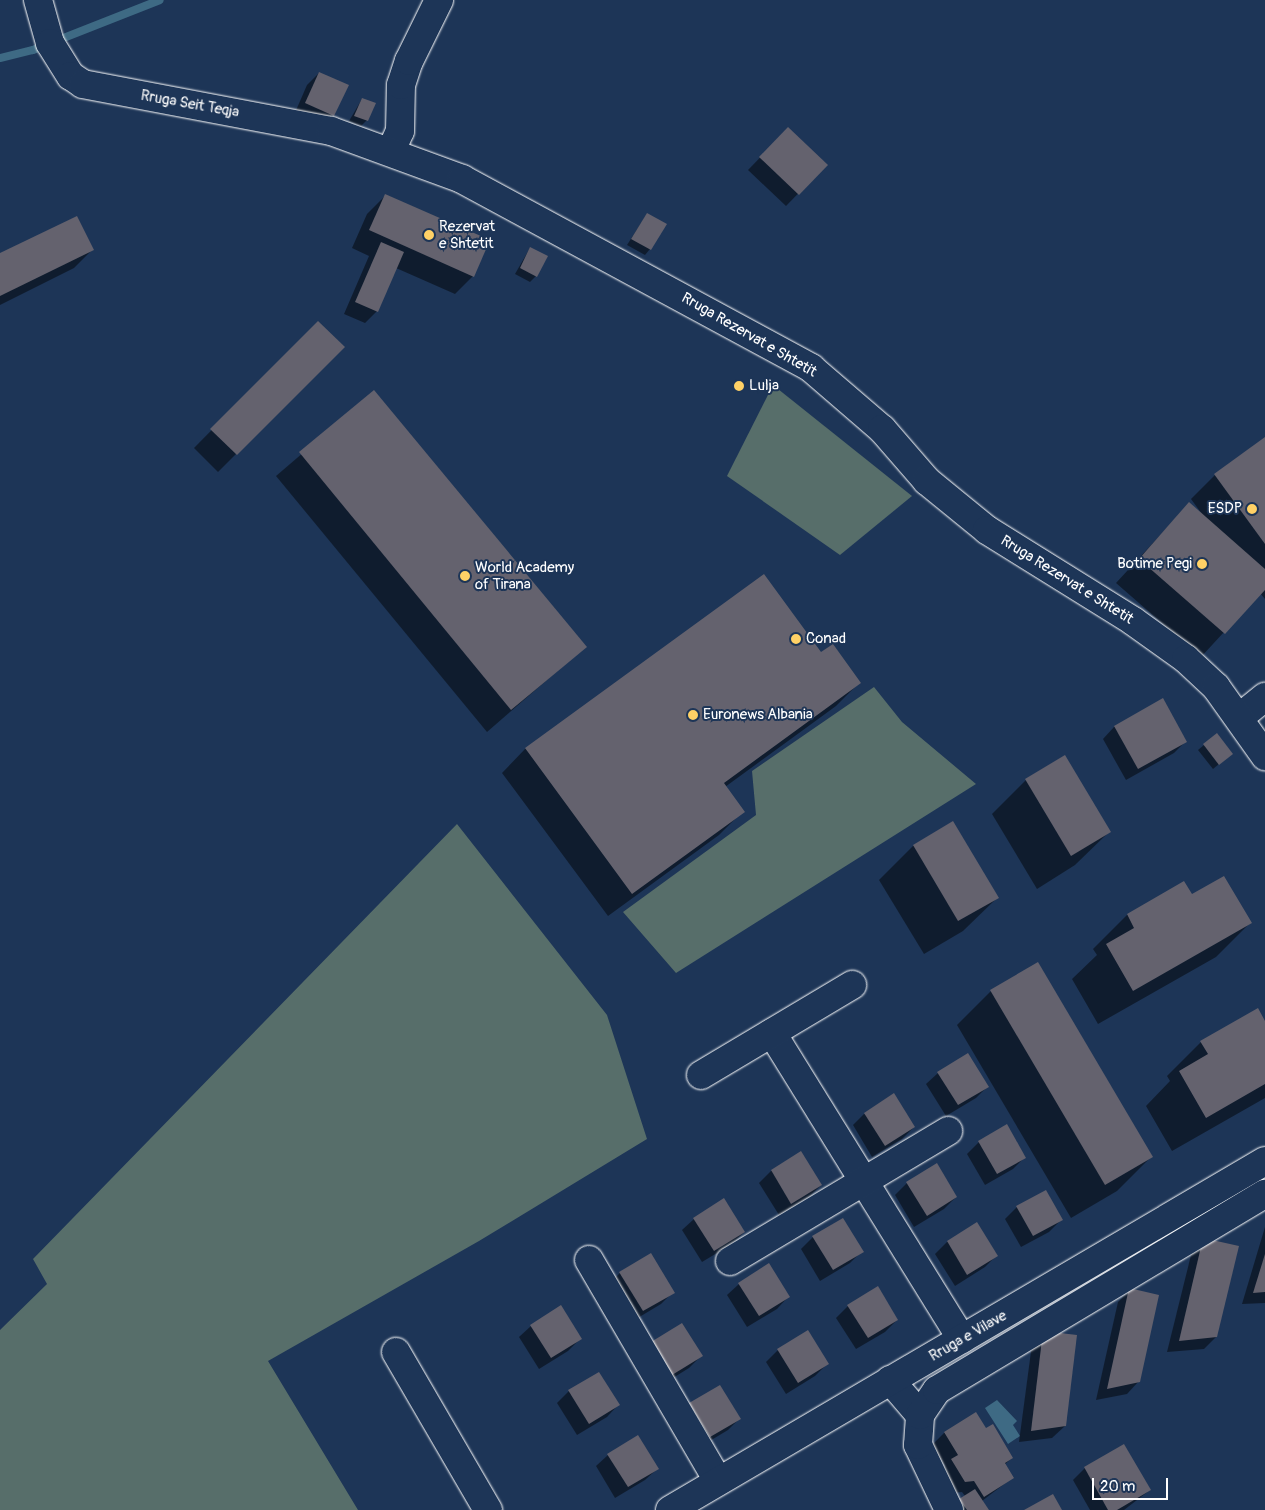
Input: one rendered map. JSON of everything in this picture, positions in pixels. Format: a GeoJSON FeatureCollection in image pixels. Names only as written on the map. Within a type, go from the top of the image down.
{"type":"FeatureCollection","features":[{"type":"Feature","properties":{"kind":"street","name":"Rruga Seit Teqja"},"geometry":{"type":"LineString","coordinates":[[38,0],[50,43],[66,69],[83,84],[331,131],[391,151]]}},
{"type":"Feature","properties":{"kind":"street"},"geometry":{"type":"LineString","coordinates":[[391,151],[400,131],[402,85],[409,61],[439,0]]}},
{"type":"Feature","properties":{"kind":"street","name":"Rruga Rezervat e Shtetit"},"geometry":{"type":"LineString","coordinates":[[391,151],[462,179],[811,368],[882,429],[927,481],[987,530],[1133,621],[1186,659],[1216,687],[1240,717],[1265,756]]}},
{"type":"Feature","properties":{"kind":"street"},"geometry":{"type":"LineString","coordinates":[[1240,717],[1265,697]]}},
{"type":"Feature","properties":{"kind":"street"},"geometry":{"type":"LineString","coordinates":[[701,1075],[852,985]]}},
{"type":"Feature","properties":{"kind":"street"},"geometry":{"type":"LineString","coordinates":[[772,1033],[962,1340]]}},
{"type":"Feature","properties":{"kind":"street"},"geometry":{"type":"LineString","coordinates":[[730,1261],[948,1131]]}},
{"type":"Feature","properties":{"kind":"street","name":"Rruga e Vilave"},"geometry":{"type":"LineString","coordinates":[[670,1510],[1265,1161]]}},
{"type":"Feature","properties":{"kind":"street"},"geometry":{"type":"LineString","coordinates":[[949,1510],[918,1445],[920,1415],[937,1390],[1265,1194]]}},
{"type":"Feature","properties":{"kind":"street"},"geometry":{"type":"LineString","coordinates":[[590,1260],[718,1481]]}},
{"type":"Feature","properties":{"kind":"street"},"geometry":{"type":"LineString","coordinates":[[396,1352],[488,1510]]}},
{"type":"Feature","properties":{"kind":"street"},"geometry":{"type":"LineString","coordinates":[[890,1380],[920,1415]]}},
{"type":"Feature","properties":{"kind":"green space"},"geometry":{"type":"Polygon","coordinates":[[[773,385],[912,496],[840,555],[727,476],[773,385]]]}},
{"type":"Feature","properties":{"kind":"green space"},"geometry":{"type":"Polygon","coordinates":[[[874,687],[902,722],[976,784],[676,973],[623,912],[756,815],[752,771],[874,687]]]}},
{"type":"Feature","properties":{"kind":"green space"},"geometry":{"type":"Polygon","coordinates":[[[457,824],[607,1015],[647,1139],[479,1241],[268,1361],[358,1510],[0,1510],[0,1330],[47,1284],[33,1259],[457,824]]]}},
{"type":"Feature","properties":{"kind":"water"},"geometry":{"type":"Polygon","coordinates":[[[997,1400],[1017,1421],[1013,1425],[1020,1436],[1008,1444],[985,1408],[997,1400]]]}},
{"type":"Feature","properties":{"kind":"building"},"geometry":{"type":"Polygon","coordinates":[[[319,72],[349,85],[334,116],[305,103],[319,72]]]}},
{"type":"Feature","properties":{"kind":"building"},"geometry":{"type":"Polygon","coordinates":[[[362,98],[376,103],[368,121],[354,116],[362,98]]]}},
{"type":"Feature","properties":{"kind":"building"},"geometry":{"type":"Polygon","coordinates":[[[788,127],[828,165],[799,195],[759,157],[788,127]]]}},
{"type":"Feature","properties":{"kind":"building","name":"Rezervat e Shtetit"},"geometry":{"type":"Polygon","coordinates":[[[385,194],[490,240],[474,277],[369,230],[385,194]]]}},
{"type":"Feature","properties":{"kind":"building"},"geometry":{"type":"Polygon","coordinates":[[[647,213],[667,224],[651,250],[631,239],[647,213]]]}},
{"type":"Feature","properties":{"kind":"building"},"geometry":{"type":"Polygon","coordinates":[[[77,216],[94,250],[0,296],[0,253],[77,216]]]}},
{"type":"Feature","properties":{"kind":"building"},"geometry":{"type":"Polygon","coordinates":[[[381,242],[404,252],[378,312],[355,302],[381,242]]]}},
{"type":"Feature","properties":{"kind":"building"},"geometry":{"type":"Polygon","coordinates":[[[530,247],[548,256],[537,277],[520,268],[530,247]]]}},
{"type":"Feature","properties":{"kind":"building"},"geometry":{"type":"Polygon","coordinates":[[[318,321],[345,347],[237,455],[210,429],[318,321]]]}},
{"type":"Feature","properties":{"kind":"building","name":"World Academy of Tirana"},"geometry":{"type":"Polygon","coordinates":[[[374,390],[587,647],[511,710],[299,452],[374,390]]]}},
{"type":"Feature","properties":{"kind":"building","name":"ESDP"},"geometry":{"type":"Polygon","coordinates":[[[1265,437],[1265,544],[1214,474],[1265,437]]]}},
{"type":"Feature","properties":{"kind":"building","name":"Botime Pegi"},"geometry":{"type":"Polygon","coordinates":[[[1189,502],[1265,569],[1265,590],[1225,634],[1139,559],[1189,502]]]}},
{"type":"Feature","properties":{"kind":"building","name":"Euronews Albania"},"geometry":{"type":"Polygon","coordinates":[[[764,574],[821,652],[833,644],[861,683],[724,783],[745,812],[632,894],[525,748],[764,574]]]}},
{"type":"Feature","properties":{"kind":"building"},"geometry":{"type":"Polygon","coordinates":[[[1163,698],[1187,742],[1138,769],[1114,726],[1163,698]]]}},
{"type":"Feature","properties":{"kind":"building"},"geometry":{"type":"Polygon","coordinates":[[[1217,733],[1233,754],[1219,765],[1203,744],[1217,733]]]}},
{"type":"Feature","properties":{"kind":"building"},"geometry":{"type":"Polygon","coordinates":[[[1065,755],[1111,832],[1071,856],[1025,779],[1065,755]]]}},
{"type":"Feature","properties":{"kind":"building"},"geometry":{"type":"Polygon","coordinates":[[[953,821],[999,898],[958,921],[913,845],[953,821]]]}},
{"type":"Feature","properties":{"kind":"building"},"geometry":{"type":"Polygon","coordinates":[[[1224,876],[1252,923],[1133,991],[1106,944],[1134,928],[1127,914],[1184,881],[1192,894],[1224,876]]]}},
{"type":"Feature","properties":{"kind":"building"},"geometry":{"type":"Polygon","coordinates":[[[1038,962],[1153,1157],[1105,1185],[990,990],[1038,962]]]}},
{"type":"Feature","properties":{"kind":"building"},"geometry":{"type":"Polygon","coordinates":[[[1258,1008],[1265,1021],[1265,1084],[1206,1118],[1179,1071],[1208,1054],[1200,1041],[1258,1008]]]}},
{"type":"Feature","properties":{"kind":"building"},"geometry":{"type":"Polygon","coordinates":[[[968,1053],[989,1087],[958,1105],[937,1072],[968,1053]]]}},
{"type":"Feature","properties":{"kind":"building"},"geometry":{"type":"Polygon","coordinates":[[[894,1093],[915,1127],[885,1146],[864,1113],[894,1093]]]}},
{"type":"Feature","properties":{"kind":"building"},"geometry":{"type":"Polygon","coordinates":[[[1007,1124],[1026,1158],[997,1174],[978,1141],[1007,1124]]]}},
{"type":"Feature","properties":{"kind":"building"},"geometry":{"type":"Polygon","coordinates":[[[801,1151],[822,1185],[791,1204],[771,1170],[801,1151]]]}},
{"type":"Feature","properties":{"kind":"building"},"geometry":{"type":"Polygon","coordinates":[[[937,1163],[957,1197],[927,1216],[906,1182],[937,1163]]]}},
{"type":"Feature","properties":{"kind":"building"},"geometry":{"type":"Polygon","coordinates":[[[1046,1190],[1063,1220],[1033,1236],[1016,1206],[1046,1190]]]}},
{"type":"Feature","properties":{"kind":"building"},"geometry":{"type":"Polygon","coordinates":[[[724,1198],[745,1232],[714,1251],[693,1218],[724,1198]]]}},
{"type":"Feature","properties":{"kind":"building"},"geometry":{"type":"Polygon","coordinates":[[[843,1218],[864,1252],[833,1270],[812,1236],[843,1218]]]}},
{"type":"Feature","properties":{"kind":"building"},"geometry":{"type":"Polygon","coordinates":[[[977,1222],[998,1256],[967,1275],[947,1241],[977,1222]]]}},
{"type":"Feature","properties":{"kind":"building"},"geometry":{"type":"Polygon","coordinates":[[[1203,1238],[1239,1246],[1217,1337],[1179,1341],[1203,1238]]]}},
{"type":"Feature","properties":{"kind":"building"},"geometry":{"type":"Polygon","coordinates":[[[651,1253],[675,1293],[643,1311],[619,1272],[651,1253]]]}},
{"type":"Feature","properties":{"kind":"building"},"geometry":{"type":"Polygon","coordinates":[[[1265,1254],[1265,1292],[1253,1293],[1265,1254]]]}},
{"type":"Feature","properties":{"kind":"building"},"geometry":{"type":"Polygon","coordinates":[[[769,1263],[790,1297],[759,1316],[738,1283],[769,1263]]]}},
{"type":"Feature","properties":{"kind":"building"},"geometry":{"type":"Polygon","coordinates":[[[878,1286],[898,1320],[868,1338],[847,1305],[878,1286]]]}},
{"type":"Feature","properties":{"kind":"building"},"geometry":{"type":"Polygon","coordinates":[[[1129,1288],[1159,1295],[1140,1382],[1107,1389],[1129,1288]]]}},
{"type":"Feature","properties":{"kind":"building"},"geometry":{"type":"Polygon","coordinates":[[[561,1305],[582,1339],[551,1358],[530,1325],[561,1305]]]}},
{"type":"Feature","properties":{"kind":"building"},"geometry":{"type":"Polygon","coordinates":[[[682,1323],[703,1356],[672,1375],[651,1342],[682,1323]]]}},
{"type":"Feature","properties":{"kind":"building"},"geometry":{"type":"Polygon","coordinates":[[[808,1330],[829,1364],[798,1383],[777,1349],[808,1330]]]}},
{"type":"Feature","properties":{"kind":"building"},"geometry":{"type":"Polygon","coordinates":[[[1043,1331],[1077,1335],[1066,1426],[1031,1431],[1043,1331]]]}},
{"type":"Feature","properties":{"kind":"building"},"geometry":{"type":"Polygon","coordinates":[[[599,1372],[620,1405],[589,1424],[568,1390],[599,1372]]]}},
{"type":"Feature","properties":{"kind":"building"},"geometry":{"type":"Polygon","coordinates":[[[720,1385],[741,1419],[710,1437],[689,1403],[720,1385]]]}},
{"type":"Feature","properties":{"kind":"building"},"geometry":{"type":"Polygon","coordinates":[[[976,1412],[986,1428],[993,1424],[1013,1458],[1005,1463],[1014,1478],[984,1497],[974,1481],[965,1482],[951,1459],[958,1455],[944,1432],[976,1412]]]}},
{"type":"Feature","properties":{"kind":"building"},"geometry":{"type":"Polygon","coordinates":[[[638,1435],[659,1469],[628,1487],[607,1454],[638,1435]]]}},
{"type":"Feature","properties":{"kind":"building"},"geometry":{"type":"Polygon","coordinates":[[[1124,1444],[1151,1490],[1117,1510],[1108,1510],[1084,1467],[1124,1444]]]}},
{"type":"Feature","properties":{"kind":"building"},"geometry":{"type":"Polygon","coordinates":[[[975,1489],[989,1510],[967,1510],[959,1499],[975,1489]]]}},
{"type":"Feature","properties":{"kind":"building"},"geometry":{"type":"Polygon","coordinates":[[[1053,1494],[1062,1510],[1024,1510],[1053,1494]]]}},
{"type":"Feature","properties":{"kind":"waterway"},"geometry":{"type":"LineString","coordinates":[[0,58],[33,50],[160,0]]}},
{"type":"Feature","properties":{"kind":"place","name":"Rezervat e Shtetit"},"geometry":{"type":"Point","coordinates":[429,235]}},
{"type":"Feature","properties":{"kind":"place","name":"Lulja"},"geometry":{"type":"Point","coordinates":[739,386]}},
{"type":"Feature","properties":{"kind":"place","name":"ESDP"},"geometry":{"type":"Point","coordinates":[1252,509]}},
{"type":"Feature","properties":{"kind":"place","name":"Botime Pegi"},"geometry":{"type":"Point","coordinates":[1202,564]}},
{"type":"Feature","properties":{"kind":"place","name":"World Academy of Tirana"},"geometry":{"type":"Point","coordinates":[465,576]}},
{"type":"Feature","properties":{"kind":"place","name":"Conad"},"geometry":{"type":"Point","coordinates":[796,639]}},
{"type":"Feature","properties":{"kind":"place","name":"Euronews Albania"},"geometry":{"type":"Point","coordinates":[693,715]}}]}
